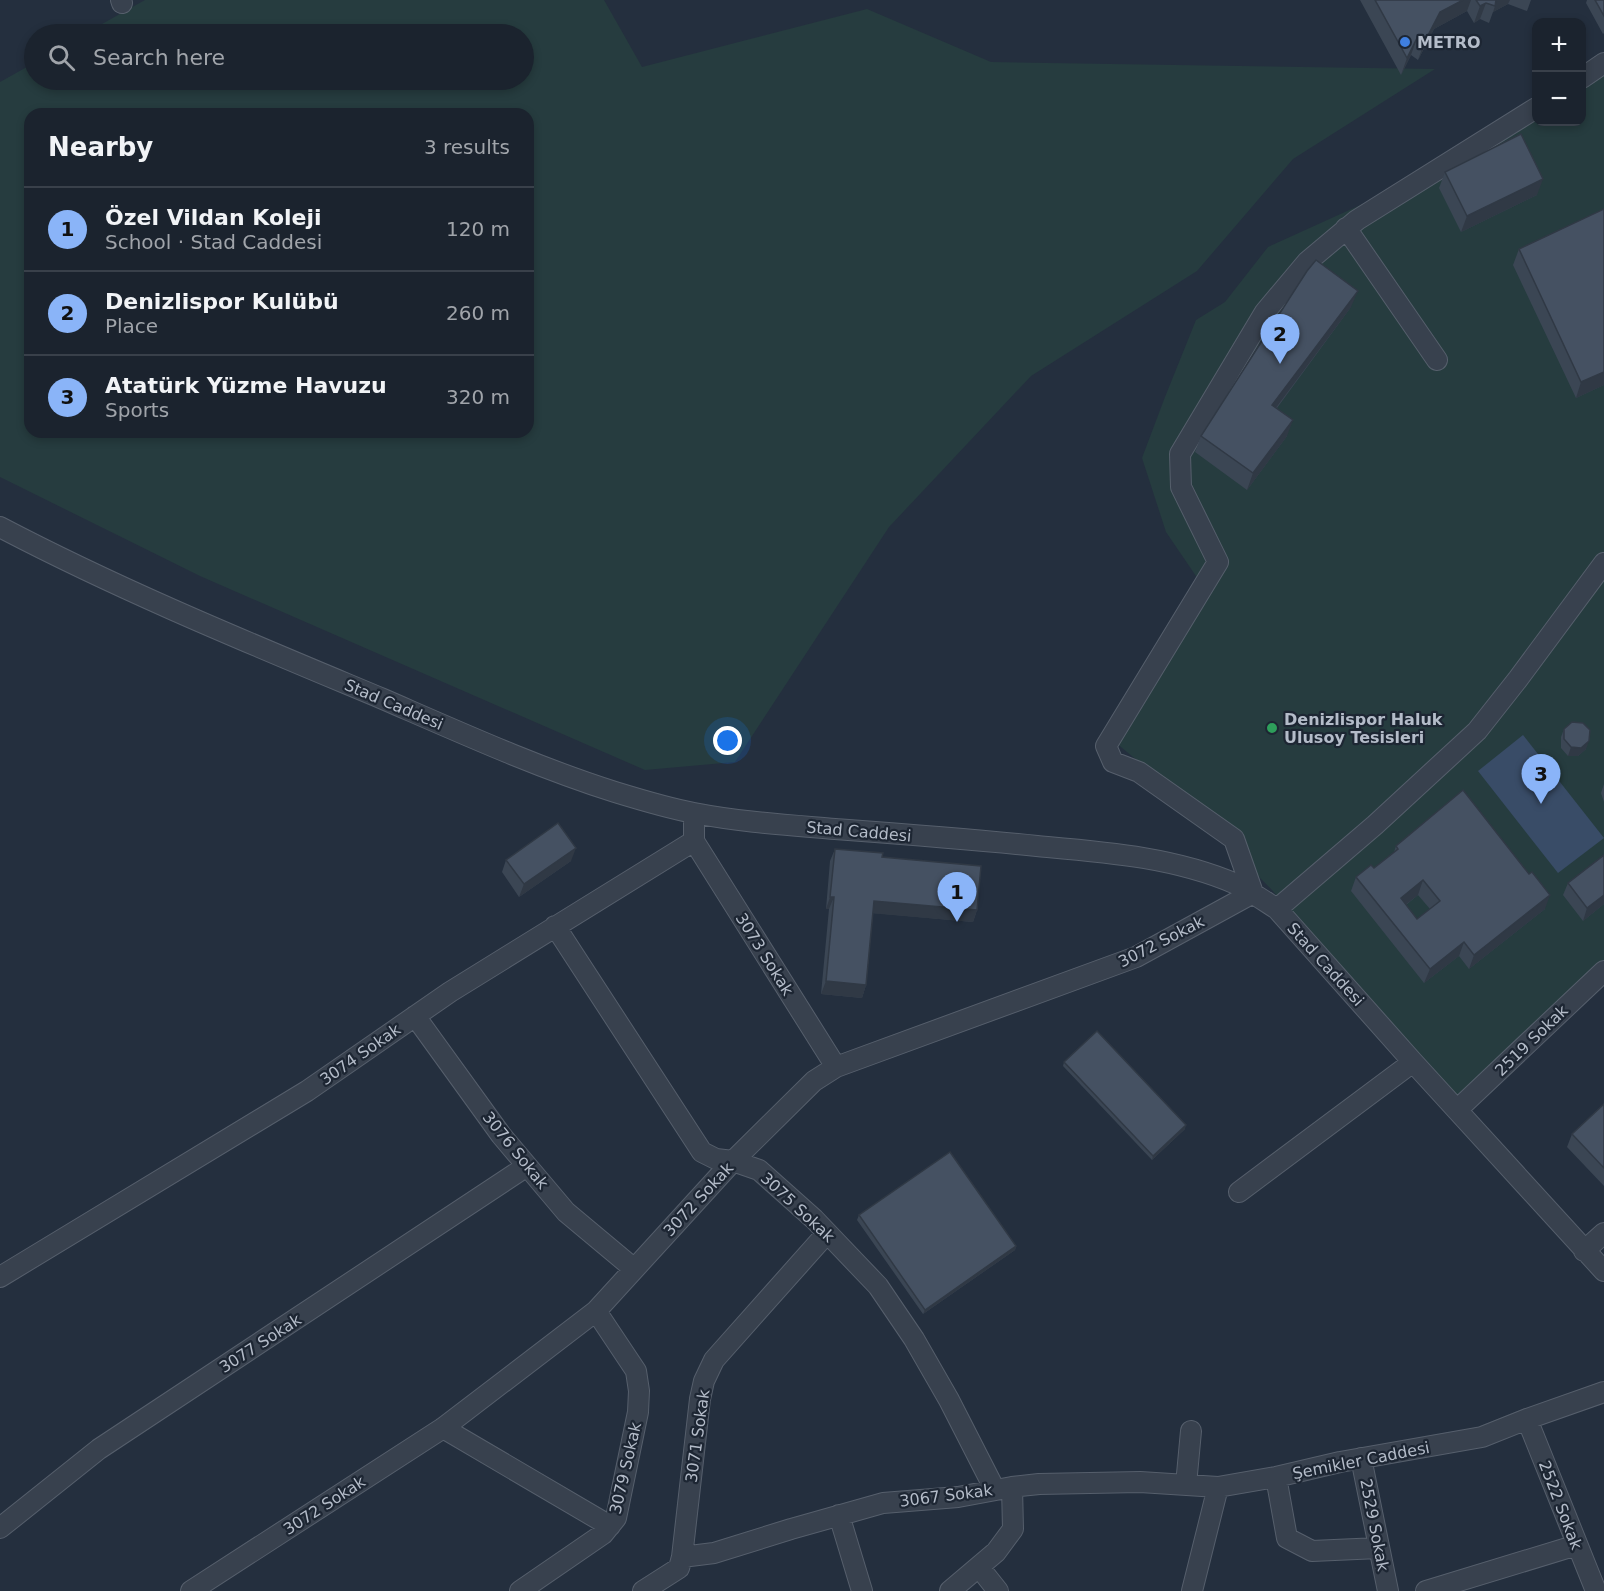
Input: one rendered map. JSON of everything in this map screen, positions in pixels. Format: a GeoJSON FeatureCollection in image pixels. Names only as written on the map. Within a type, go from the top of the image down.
{"type":"FeatureCollection","features":[{"type":"Feature","properties":{"kind":"street"},"geometry":{"type":"LineString","coordinates":[[1586,75],[1604,63]]}},
{"type":"Feature","properties":{"kind":"street"},"geometry":{"type":"LineString","coordinates":[[1253,893],[1234,839],[1139,772],[1113,762],[1106,746],[1218,562],[1181,487],[1180,454],[1265,312],[1307,261],[1357,220],[1532,111]]}},
{"type":"Feature","properties":{"kind":"street"},"geometry":{"type":"LineString","coordinates":[[1346,228],[1437,360]]}},
{"type":"Feature","properties":{"kind":"street","name":"Stad Caddesi"},"geometry":{"type":"LineString","coordinates":[[0,527],[96,576],[528,761],[657,805],[745,822],[964,839],[1152,860],[1216,876],[1253,893],[1277,909],[1604,1271]]}},
{"type":"Feature","properties":{"kind":"street"},"geometry":{"type":"LineString","coordinates":[[1277,909],[1375,825],[1477,730],[1604,563]]}},
{"type":"Feature","properties":{"kind":"street"},"geometry":{"type":"LineString","coordinates":[[694,813],[694,841]]}},
{"type":"Feature","properties":{"kind":"street","name":"3074 Sokak"},"geometry":{"type":"LineString","coordinates":[[0,1277],[307,1091],[450,992],[694,841]]}},
{"type":"Feature","properties":{"kind":"street","name":"3073 Sokak"},"geometry":{"type":"LineString","coordinates":[[694,841],[836,1067]]}},
{"type":"Feature","properties":{"kind":"street","name":"3072 Sokak"},"geometry":{"type":"LineString","coordinates":[[191,1591],[443,1428],[596,1311],[733,1161],[814,1081],[836,1067],[1136,957],[1253,893]]}},
{"type":"Feature","properties":{"kind":"street","name":"3075 Sokak"},"geometry":{"type":"LineString","coordinates":[[555,926],[702,1152],[716,1160],[733,1161],[759,1170],[814,1219],[878,1286],[914,1339],[1003,1489]]}},
{"type":"Feature","properties":{"kind":"street","name":"2519 Sokak"},"geometry":{"type":"LineString","coordinates":[[1457,1110],[1604,971]]}},
{"type":"Feature","properties":{"kind":"street","name":"3076 Sokak"},"geometry":{"type":"LineString","coordinates":[[415,1016],[501,1135],[527,1166],[567,1212],[633,1268]]}},
{"type":"Feature","properties":{"kind":"street"},"geometry":{"type":"LineString","coordinates":[[1239,1192],[1413,1062]]}},
{"type":"Feature","properties":{"kind":"street","name":"3077 Sokak"},"geometry":{"type":"LineString","coordinates":[[0,1528],[99,1449],[527,1166]]}},
{"type":"Feature","properties":{"kind":"street","name":"3071 Sokak"},"geometry":{"type":"LineString","coordinates":[[682,1557],[699,1399],[704,1381],[714,1360],[827,1233]]}},
{"type":"Feature","properties":{"kind":"street"},"geometry":{"type":"LineString","coordinates":[[1584,1251],[1604,1233]]}},
{"type":"Feature","properties":{"kind":"street","name":"3079 Sokak"},"geometry":{"type":"LineString","coordinates":[[520,1591],[603,1534],[616,1518],[639,1412],[639,1391],[636,1371],[596,1311]]}},
{"type":"Feature","properties":{"kind":"street","name":"Şemikler Caddesi"},"geometry":{"type":"LineString","coordinates":[[1218,1487],[1361,1458],[1482,1437],[1604,1392]]}},
{"type":"Feature","properties":{"kind":"street","name":"2522 Sokak"},"geometry":{"type":"LineString","coordinates":[[1527,1419],[1577,1545],[1595,1565],[1596,1591]]}},
{"type":"Feature","properties":{"kind":"street"},"geometry":{"type":"LineString","coordinates":[[443,1428],[610,1526]]}},
{"type":"Feature","properties":{"kind":"street"},"geometry":{"type":"LineString","coordinates":[[1186,1485],[1191,1431]]}},
{"type":"Feature","properties":{"kind":"street","name":"2529 Sokak"},"geometry":{"type":"LineString","coordinates":[[1361,1458],[1388,1591]]}},
{"type":"Feature","properties":{"kind":"street"},"geometry":{"type":"LineString","coordinates":[[1276,1477],[1287,1538],[1312,1551],[1379,1548]]}},
{"type":"Feature","properties":{"kind":"street","name":"3067 Sokak"},"geometry":{"type":"LineString","coordinates":[[682,1557],[714,1553],[883,1503],[958,1497],[1040,1484],[1140,1482],[1218,1487]]}},
{"type":"Feature","properties":{"kind":"street"},"geometry":{"type":"LineString","coordinates":[[1192,1591],[1218,1487]]}},
{"type":"Feature","properties":{"kind":"street"},"geometry":{"type":"LineString","coordinates":[[950,1591],[996,1552],[1012,1529],[1003,1489]]}},
{"type":"Feature","properties":{"kind":"street"},"geometry":{"type":"LineString","coordinates":[[838,1515],[862,1591]]}},
{"type":"Feature","properties":{"kind":"street"},"geometry":{"type":"LineString","coordinates":[[1426,1591],[1577,1545]]}},
{"type":"Feature","properties":{"kind":"street"},"geometry":{"type":"LineString","coordinates":[[643,1591],[680,1568],[682,1557]]}},
{"type":"Feature","properties":{"kind":"street"},"geometry":{"type":"LineString","coordinates":[[979,1567],[998,1591]]}},
{"type":"Feature","properties":{"kind":"green space"},"geometry":{"type":"Polygon","coordinates":[[[145,0],[604,0],[642,67],[867,9],[991,62],[1435,69],[1293,159],[1197,271],[1031,376],[889,527],[735,762],[645,770],[200,576],[0,477],[0,82],[24,69],[24,90],[534,90],[534,24],[102,24],[145,0]]]}},
{"type":"Feature","properties":{"kind":"green space"},"geometry":{"type":"Polygon","coordinates":[[[1604,54],[1604,969],[1457,1110],[1413,1062],[1272,890],[1173,790],[1104,733],[1198,579],[1166,532],[1142,458],[1196,320],[1225,302],[1268,247],[1378,197],[1532,99],[1532,126],[1586,126],[1586,65],[1604,54]]]}},
{"type":"Feature","properties":{"kind":"water"},"geometry":{"type":"Polygon","coordinates":[[[1523,735],[1604,838],[1558,873],[1478,771],[1523,735]]]}},
{"type":"Feature","properties":{"kind":"building"},"geometry":{"type":"Polygon","coordinates":[[[1375,0],[1463,0],[1440,12],[1424,43],[1417,38],[1407,58],[1375,0]]]}},
{"type":"Feature","properties":{"kind":"building"},"geometry":{"type":"Polygon","coordinates":[[[1476,0],[1496,0],[1495,6],[1486,3],[1480,6],[1476,0]]]}},
{"type":"Feature","properties":{"kind":"building"},"geometry":{"type":"Polygon","coordinates":[[[1595,0],[1604,0],[1604,16],[1595,0]]]}},
{"type":"Feature","properties":{"kind":"building"},"geometry":{"type":"Polygon","coordinates":[[[1521,134],[1543,179],[1467,216],[1445,172],[1521,134]]]}},
{"type":"Feature","properties":{"kind":"building"},"geometry":{"type":"Polygon","coordinates":[[[1604,209],[1604,372],[1581,382],[1519,249],[1604,209]]]}},
{"type":"Feature","properties":{"kind":"building"},"geometry":{"type":"Polygon","coordinates":[[[1316,260],[1358,291],[1272,405],[1293,420],[1253,473],[1201,436],[1316,260]]]}},
{"type":"Feature","properties":{"kind":"building"},"geometry":{"type":"Polygon","coordinates":[[[1572,722],[1583,723],[1590,730],[1589,741],[1581,748],[1571,747],[1564,739],[1564,729],[1572,722]]]}},
{"type":"Feature","properties":{"kind":"building"},"geometry":{"type":"Polygon","coordinates":[[[1463,790],[1529,874],[1532,872],[1550,895],[1474,955],[1464,942],[1430,969],[1356,877],[1371,865],[1374,868],[1398,849],[1396,846],[1463,790]],[[1423,880],[1401,898],[1417,919],[1440,901],[1423,880]]]}},
{"type":"Feature","properties":{"kind":"building"},"geometry":{"type":"Polygon","coordinates":[[[558,823],[576,848],[524,884],[506,860],[558,823]]]}},
{"type":"Feature","properties":{"kind":"building"},"geometry":{"type":"Polygon","coordinates":[[[835,849],[883,853],[882,857],[981,866],[977,910],[874,901],[866,985],[826,981],[834,897],[830,897],[835,849]]]}},
{"type":"Feature","properties":{"kind":"building"},"geometry":{"type":"Polygon","coordinates":[[[1604,855],[1604,895],[1587,908],[1568,883],[1604,855]]]}},
{"type":"Feature","properties":{"kind":"building"},"geometry":{"type":"Polygon","coordinates":[[[1097,1031],[1186,1125],[1153,1156],[1064,1062],[1097,1031]]]}},
{"type":"Feature","properties":{"kind":"building"},"geometry":{"type":"Polygon","coordinates":[[[1604,1104],[1604,1168],[1572,1134],[1604,1104]]]}},
{"type":"Feature","properties":{"kind":"building"},"geometry":{"type":"Polygon","coordinates":[[[950,1152],[1016,1246],[925,1310],[859,1215],[950,1152]]]}},
{"type":"Feature","properties":{"kind":"place","name":"METRO"},"geometry":{"type":"Point","coordinates":[1405,42]}},
{"type":"Feature","properties":{"kind":"place","name":"Denizlispor Kulübü"},"geometry":{"type":"Point","coordinates":[1280,364]}},
{"type":"Feature","properties":{"kind":"place","name":"Denizlispor Haluk Ulusoy Tesisleri"},"geometry":{"type":"Point","coordinates":[1272,728]}},
{"type":"Feature","properties":{"kind":"place","name":"Atatürk Yüzme Havuzu"},"geometry":{"type":"Point","coordinates":[1541,804]}},
{"type":"Feature","properties":{"kind":"place","name":"Özel Vildan Koleji"},"geometry":{"type":"Point","coordinates":[957,922]}}]}
